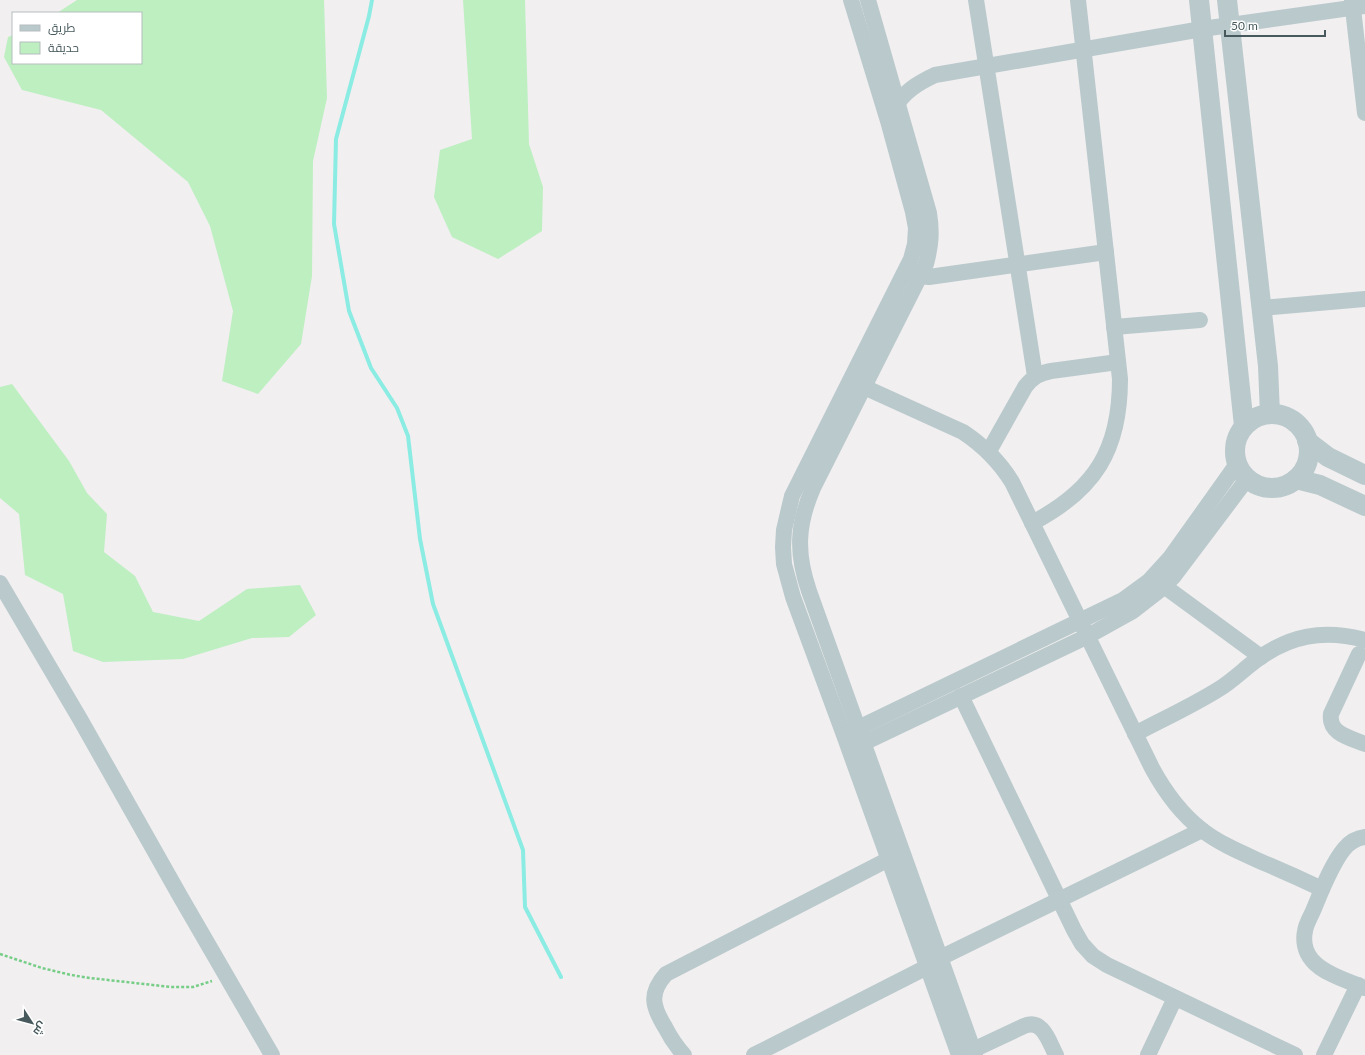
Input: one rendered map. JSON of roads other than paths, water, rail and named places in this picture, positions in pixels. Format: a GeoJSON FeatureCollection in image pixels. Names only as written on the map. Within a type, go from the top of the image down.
{"type":"FeatureCollection","features":[{"type":"Feature","properties":{"kind":"street"},"geometry":{"type":"LineString","coordinates":[[851,0],[888,121],[913,212],[916,228],[915,244],[911,259],[912,275],[864,388],[813,488],[804,510],[799,539],[800,557],[803,574],[889,859],[934,962]]}},
{"type":"Feature","properties":{"kind":"street"},"geometry":{"type":"LineString","coordinates":[[868,0],[929,213],[932,230],[931,247],[926,264],[912,275],[799,480],[792,496],[784,530],[784,564],[791,592],[854,739],[934,962],[969,1053],[1033,1023],[1044,1031],[1056,1055]]}},
{"type":"Feature","properties":{"kind":"street"},"geometry":{"type":"LineString","coordinates":[[976,0],[1036,376]]}},
{"type":"Feature","properties":{"kind":"street"},"geometry":{"type":"LineString","coordinates":[[1032,523],[1053,512],[1071,498],[1088,481],[1102,462],[1109,447],[1115,430],[1118,413],[1120,390],[1118,362],[1078,0]]}},
{"type":"Feature","properties":{"kind":"street"},"geometry":{"type":"LineString","coordinates":[[1199,0],[1244,426]]}},
{"type":"Feature","properties":{"kind":"street"},"geometry":{"type":"LineString","coordinates":[[1227,0],[1269,382],[1270,414]]}},
{"type":"Feature","properties":{"kind":"street"},"geometry":{"type":"LineString","coordinates":[[888,121],[898,102],[908,90],[921,81],[935,75],[1202,29],[1230,26],[1357,5],[1365,113]]}},
{"type":"Feature","properties":{"kind":"street"},"geometry":{"type":"LineString","coordinates":[[912,275],[929,277],[1106,252]]}},
{"type":"Feature","properties":{"kind":"street"},"geometry":{"type":"LineString","coordinates":[[1261,312],[1365,300]]}},
{"type":"Feature","properties":{"kind":"street"},"geometry":{"type":"LineString","coordinates":[[1261,312],[1365,307]]}},
{"type":"Feature","properties":{"kind":"street"},"geometry":{"type":"LineString","coordinates":[[1114,327],[1200,320]]}},
{"type":"Feature","properties":{"kind":"street"},"geometry":{"type":"LineString","coordinates":[[988,451],[1025,387],[1029,381],[1036,376],[1043,372],[1118,362]]}},
{"type":"Feature","properties":{"kind":"street"},"geometry":{"type":"LineString","coordinates":[[864,388],[963,432],[977,441],[988,451],[1005,471],[1012,482],[1081,621],[1152,768],[1162,786],[1187,817],[1202,830],[1221,843],[1242,854],[1322,889]]}},
{"type":"Feature","properties":{"kind":"street"},"geometry":{"type":"LineString","coordinates":[[1270,414],[1289,418],[1297,424],[1304,432],[1309,451],[1307,462],[1296,479],[1284,486],[1271,488],[1254,484],[1242,471],[1235,454],[1235,444],[1238,434],[1244,426],[1260,416],[1270,414]]}},
{"type":"Feature","properties":{"kind":"street"},"geometry":{"type":"LineString","coordinates":[[1307,441],[1328,457],[1365,475]]}},
{"type":"Feature","properties":{"kind":"street"},"geometry":{"type":"LineString","coordinates":[[854,739],[961,696],[1088,636],[1133,611],[1162,588],[1183,565],[1242,471]]}},
{"type":"Feature","properties":{"kind":"street"},"geometry":{"type":"LineString","coordinates":[[854,739],[1128,597],[1149,581],[1160,570],[1242,471]]}},
{"type":"Feature","properties":{"kind":"street"},"geometry":{"type":"LineString","coordinates":[[1296,479],[1320,485],[1365,506]]}},
{"type":"Feature","properties":{"kind":"street"},"geometry":{"type":"LineString","coordinates":[[0,583],[80,719],[272,1055]]}},
{"type":"Feature","properties":{"kind":"street"},"geometry":{"type":"LineString","coordinates":[[1162,588],[1258,659]]}},
{"type":"Feature","properties":{"kind":"street"},"geometry":{"type":"LineString","coordinates":[[1135,734],[1219,689],[1258,659],[1290,641],[1307,636],[1326,634],[1345,636],[1364,644],[1331,714],[1330,720],[1332,725],[1339,733],[1365,744]]}},
{"type":"Feature","properties":{"kind":"street"},"geometry":{"type":"LineString","coordinates":[[961,696],[1059,900],[1082,944],[1093,956],[1107,965],[1295,1055]]}},
{"type":"Feature","properties":{"kind":"street"},"geometry":{"type":"LineString","coordinates":[[754,1055],[934,962],[1202,830]]}},
{"type":"Feature","properties":{"kind":"street"},"geometry":{"type":"LineString","coordinates":[[1324,1055],[1361,987],[1319,967],[1312,960],[1306,950],[1304,940],[1305,929],[1322,889],[1345,848],[1352,841],[1365,837]]}},
{"type":"Feature","properties":{"kind":"street"},"geometry":{"type":"LineString","coordinates":[[684,1055],[675,1045],[655,1009],[655,990],[659,981],[666,974],[889,859]]}},
{"type":"Feature","properties":{"kind":"street"},"geometry":{"type":"LineString","coordinates":[[1148,1055],[1175,998]]}},
{"type":"Feature","properties":{"kind":"waterway"},"geometry":{"type":"LineString","coordinates":[[372,0],[336,139],[334,224],[349,311],[371,368],[397,408],[408,436],[420,539],[433,604],[523,850],[525,907],[561,977]]}}]}
